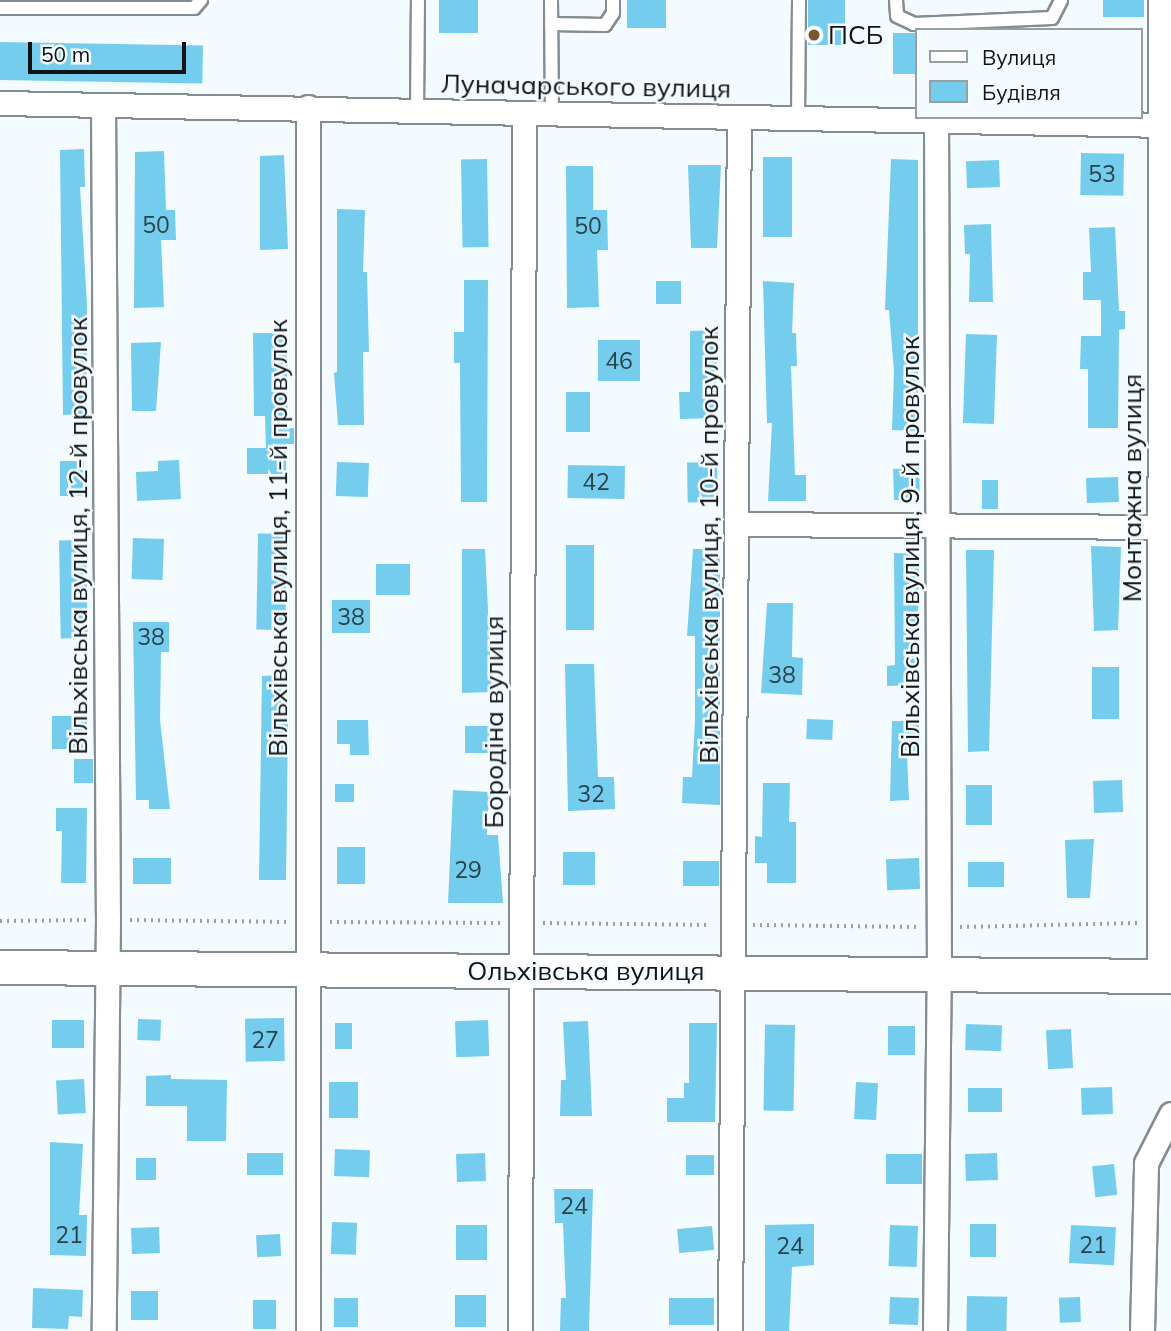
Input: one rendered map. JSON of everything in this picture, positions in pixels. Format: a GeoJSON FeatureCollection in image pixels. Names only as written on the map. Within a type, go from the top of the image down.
{"type":"FeatureCollection","features":[{"type":"Feature","properties":{"kind":"street","name":"Монтажна вулиця"},"geometry":{"type":"LineString","coordinates":[[1160,0],[1165,125],[1165,527],[1160,922],[1165,976]]}},
{"type":"Feature","properties":{"kind":"street","name":"Луначарського вулиця"},"geometry":{"type":"LineString","coordinates":[[0,103],[1165,125]]}},
{"type":"Feature","properties":{"kind":"street","name":"Вільхівська вулиця, 12-й провулок"},"geometry":{"type":"LineString","coordinates":[[103,105],[108,919],[104,1331]]}},
{"type":"Feature","properties":{"kind":"street","name":"Вільхівська вулиця, 11-й провулок"},"geometry":{"type":"LineString","coordinates":[[308,107],[305,922],[310,969],[308,1331]]}},
{"type":"Feature","properties":{"kind":"street","name":"Бородіна вулиця"},"geometry":{"type":"LineString","coordinates":[[520,1331],[524,113]]}},
{"type":"Feature","properties":{"kind":"street","name":"Вільхівська вулиця, 10-й провулок"},"geometry":{"type":"LineString","coordinates":[[730,1331],[736,925],[739,117]]}},
{"type":"Feature","properties":{"kind":"street","name":"Вільхівська вулиця, 9-й провулок"},"geometry":{"type":"LineString","coordinates":[[935,1331],[939,974],[936,121]]}},
{"type":"Feature","properties":{"kind":"street"},"geometry":{"type":"LineString","coordinates":[[738,524],[938,523],[1165,527]]}},
{"type":"Feature","properties":{"kind":"street","name":"Ольхівська вулиця"},"geometry":{"type":"LineString","coordinates":[[0,967],[1165,976]]}},
{"type":"Feature","properties":{"kind":"street"},"geometry":{"type":"LineString","coordinates":[[1142,1331],[1146,1163],[1171,1114]]}},
{"type":"Feature","properties":{"kind":"lane"},"geometry":{"type":"LineString","coordinates":[[0,8],[194,8],[201,0]]}},
{"type":"Feature","properties":{"kind":"lane"},"geometry":{"type":"LineString","coordinates":[[417,110],[418,0]]}},
{"type":"Feature","properties":{"kind":"lane"},"geometry":{"type":"LineString","coordinates":[[551,0],[552,114]]}},
{"type":"Feature","properties":{"kind":"lane"},"geometry":{"type":"LineString","coordinates":[[551,24],[605,24],[613,13],[613,0]]}},
{"type":"Feature","properties":{"kind":"lane"},"geometry":{"type":"LineString","coordinates":[[798,118],[799,0]]}},
{"type":"Feature","properties":{"kind":"lane"},"geometry":{"type":"LineString","coordinates":[[896,0],[897,16],[914,24],[1052,18],[1061,0]]}},
{"type":"Feature","properties":{"kind":"path"},"geometry":{"type":"LineString","coordinates":[[0,921],[108,919],[939,928],[1160,922]]}},
{"type":"Feature","properties":{"kind":"building"},"geometry":{"type":"Polygon","coordinates":[[[439,0],[478,0],[478,33],[439,33],[439,0]]]}},
{"type":"Feature","properties":{"kind":"building"},"geometry":{"type":"Polygon","coordinates":[[[627,0],[666,0],[666,28],[627,28],[627,0]]]}},
{"type":"Feature","properties":{"kind":"building"},"geometry":{"type":"Polygon","coordinates":[[[808,0],[845,0],[845,45],[808,45],[808,0]]]}},
{"type":"Feature","properties":{"kind":"building"},"geometry":{"type":"Polygon","coordinates":[[[1103,0],[1144,0],[1144,17],[1103,17],[1103,0]]]}},
{"type":"Feature","properties":{"kind":"building"},"geometry":{"type":"Polygon","coordinates":[[[893,33],[916,33],[916,74],[893,74],[893,33]]]}},
{"type":"Feature","properties":{"kind":"building"},"geometry":{"type":"Polygon","coordinates":[[[0,42],[203,46],[202,84],[0,80],[0,42]]]}},
{"type":"Feature","properties":{"kind":"building"},"geometry":{"type":"Polygon","coordinates":[[[84,149],[85,187],[80,187],[87,305],[86,414],[63,415],[60,150],[84,149]]]}},
{"type":"Feature","properties":{"kind":"building"},"geometry":{"type":"Polygon","coordinates":[[[164,151],[166,210],[175,210],[176,240],[161,240],[164,307],[134,308],[135,152],[164,151]]]}},
{"type":"Feature","properties":{"kind":"building"},"geometry":{"type":"Polygon","coordinates":[[[1081,153],[1124,154],[1123,196],[1080,195],[1081,153]]]}},
{"type":"Feature","properties":{"kind":"building"},"geometry":{"type":"Polygon","coordinates":[[[284,155],[288,249],[260,250],[260,156],[284,155]]]}},
{"type":"Feature","properties":{"kind":"building"},"geometry":{"type":"Polygon","coordinates":[[[763,157],[792,157],[792,237],[763,237],[763,157]]]}},
{"type":"Feature","properties":{"kind":"building"},"geometry":{"type":"Polygon","coordinates":[[[461,159],[487,159],[489,247],[463,247],[461,159]]]}},
{"type":"Feature","properties":{"kind":"building"},"geometry":{"type":"Polygon","coordinates":[[[891,159],[918,160],[918,431],[892,430],[894,372],[889,310],[885,310],[891,159]]]}},
{"type":"Feature","properties":{"kind":"building"},"geometry":{"type":"Polygon","coordinates":[[[999,160],[1000,187],[967,188],[966,161],[999,160]]]}},
{"type":"Feature","properties":{"kind":"building"},"geometry":{"type":"Polygon","coordinates":[[[688,165],[721,165],[717,248],[691,248],[688,165]]]}},
{"type":"Feature","properties":{"kind":"building"},"geometry":{"type":"Polygon","coordinates":[[[566,166],[593,166],[593,210],[607,210],[608,250],[597,250],[599,307],[567,308],[566,166]]]}},
{"type":"Feature","properties":{"kind":"building"},"geometry":{"type":"Polygon","coordinates":[[[337,209],[365,210],[363,272],[367,272],[369,352],[363,352],[364,425],[338,425],[334,373],[337,372],[337,209]]]}},
{"type":"Feature","properties":{"kind":"building"},"geometry":{"type":"Polygon","coordinates":[[[991,224],[993,302],[969,302],[970,254],[965,254],[964,225],[991,224]]]}},
{"type":"Feature","properties":{"kind":"building"},"geometry":{"type":"Polygon","coordinates":[[[1115,227],[1119,311],[1125,311],[1125,329],[1119,330],[1118,428],[1088,428],[1088,369],[1080,369],[1081,336],[1101,336],[1101,300],[1083,300],[1083,272],[1091,272],[1089,228],[1115,227]]]}},
{"type":"Feature","properties":{"kind":"building"},"geometry":{"type":"Polygon","coordinates":[[[464,280],[488,280],[487,502],[461,502],[460,363],[454,363],[454,332],[464,332],[464,280]]]}},
{"type":"Feature","properties":{"kind":"building"},"geometry":{"type":"Polygon","coordinates":[[[656,281],[681,281],[681,304],[656,304],[656,281]]]}},
{"type":"Feature","properties":{"kind":"building"},"geometry":{"type":"Polygon","coordinates":[[[763,281],[794,283],[792,333],[796,333],[797,366],[791,366],[795,475],[806,475],[806,501],[768,501],[772,423],[767,423],[763,281]]]}},
{"type":"Feature","properties":{"kind":"building"},"geometry":{"type":"Polygon","coordinates":[[[718,330],[714,418],[680,419],[679,392],[690,392],[690,331],[718,330]]]}},
{"type":"Feature","properties":{"kind":"building"},"geometry":{"type":"Polygon","coordinates":[[[253,333],[286,333],[288,428],[294,428],[294,444],[286,444],[286,474],[247,474],[247,448],[266,448],[265,416],[254,416],[253,333]]]}},
{"type":"Feature","properties":{"kind":"building"},"geometry":{"type":"Polygon","coordinates":[[[966,334],[997,335],[994,424],[963,423],[966,334]]]}},
{"type":"Feature","properties":{"kind":"building"},"geometry":{"type":"Polygon","coordinates":[[[598,340],[640,340],[640,381],[598,381],[598,340]]]}},
{"type":"Feature","properties":{"kind":"building"},"geometry":{"type":"Polygon","coordinates":[[[161,342],[156,411],[132,411],[131,343],[161,342]]]}},
{"type":"Feature","properties":{"kind":"building"},"geometry":{"type":"Polygon","coordinates":[[[566,392],[590,392],[590,432],[566,432],[566,392]]]}},
{"type":"Feature","properties":{"kind":"building"},"geometry":{"type":"Polygon","coordinates":[[[179,460],[181,499],[137,501],[136,472],[158,471],[158,461],[179,460]]]}},
{"type":"Feature","properties":{"kind":"building"},"geometry":{"type":"Polygon","coordinates":[[[60,461],[84,461],[84,496],[60,496],[60,461]]]}},
{"type":"Feature","properties":{"kind":"building"},"geometry":{"type":"Polygon","coordinates":[[[337,462],[369,463],[368,497],[336,496],[337,462]]]}},
{"type":"Feature","properties":{"kind":"building"},"geometry":{"type":"Polygon","coordinates":[[[717,462],[718,502],[688,503],[687,463],[717,462]]]}},
{"type":"Feature","properties":{"kind":"building"},"geometry":{"type":"Polygon","coordinates":[[[568,465],[625,466],[624,499],[567,498],[568,465]]]}},
{"type":"Feature","properties":{"kind":"building"},"geometry":{"type":"Polygon","coordinates":[[[919,468],[920,499],[894,500],[893,469],[919,468]]]}},
{"type":"Feature","properties":{"kind":"building"},"geometry":{"type":"Polygon","coordinates":[[[1118,477],[1119,502],[1087,503],[1086,478],[1118,477]]]}},
{"type":"Feature","properties":{"kind":"building"},"geometry":{"type":"Polygon","coordinates":[[[982,480],[998,480],[998,509],[982,509],[982,480]]]}},
{"type":"Feature","properties":{"kind":"building"},"geometry":{"type":"Polygon","coordinates":[[[258,533],[287,534],[285,630],[256,629],[258,533]]]}},
{"type":"Feature","properties":{"kind":"building"},"geometry":{"type":"Polygon","coordinates":[[[133,538],[164,539],[163,580],[132,579],[133,538]]]}},
{"type":"Feature","properties":{"kind":"building"},"geometry":{"type":"Polygon","coordinates":[[[59,540],[86,540],[88,638],[61,638],[59,540]]]}},
{"type":"Feature","properties":{"kind":"building"},"geometry":{"type":"Polygon","coordinates":[[[566,545],[594,545],[594,630],[566,630],[566,545]]]}},
{"type":"Feature","properties":{"kind":"building"},"geometry":{"type":"Polygon","coordinates":[[[1091,546],[1121,547],[1118,630],[1094,631],[1091,546]]]}},
{"type":"Feature","properties":{"kind":"building"},"geometry":{"type":"Polygon","coordinates":[[[462,549],[485,549],[492,692],[462,693],[462,549]]]}},
{"type":"Feature","properties":{"kind":"building"},"geometry":{"type":"Polygon","coordinates":[[[693,549],[720,549],[720,805],[682,803],[683,777],[692,777],[695,720],[695,636],[687,636],[693,549]]]}},
{"type":"Feature","properties":{"kind":"building"},"geometry":{"type":"Polygon","coordinates":[[[966,550],[994,550],[989,751],[968,752],[966,550]]]}},
{"type":"Feature","properties":{"kind":"building"},"geometry":{"type":"Polygon","coordinates":[[[894,553],[919,554],[917,685],[887,686],[887,666],[895,665],[894,553]]]}},
{"type":"Feature","properties":{"kind":"building"},"geometry":{"type":"Polygon","coordinates":[[[376,564],[410,564],[410,595],[376,595],[376,564]]]}},
{"type":"Feature","properties":{"kind":"building"},"geometry":{"type":"Polygon","coordinates":[[[332,600],[370,600],[370,633],[332,633],[332,600]]]}},
{"type":"Feature","properties":{"kind":"building"},"geometry":{"type":"Polygon","coordinates":[[[767,603],[793,603],[792,657],[803,658],[802,695],[761,693],[767,603]]]}},
{"type":"Feature","properties":{"kind":"building"},"geometry":{"type":"Polygon","coordinates":[[[133,622],[169,622],[169,652],[161,652],[160,720],[170,809],[149,809],[149,800],[136,800],[133,622]]]}},
{"type":"Feature","properties":{"kind":"building"},"geometry":{"type":"Polygon","coordinates":[[[565,664],[594,664],[598,777],[614,777],[615,809],[568,811],[565,664]]]}},
{"type":"Feature","properties":{"kind":"building"},"geometry":{"type":"Polygon","coordinates":[[[1092,667],[1119,667],[1119,719],[1092,719],[1092,667]]]}},
{"type":"Feature","properties":{"kind":"building"},"geometry":{"type":"Polygon","coordinates":[[[280,675],[282,722],[288,721],[286,880],[259,880],[262,676],[280,675]]]}},
{"type":"Feature","properties":{"kind":"building"},"geometry":{"type":"Polygon","coordinates":[[[52,716],[87,716],[87,749],[52,749],[52,716]]]}},
{"type":"Feature","properties":{"kind":"building"},"geometry":{"type":"Polygon","coordinates":[[[807,719],[833,720],[832,740],[806,739],[807,719]]]}},
{"type":"Feature","properties":{"kind":"building"},"geometry":{"type":"Polygon","coordinates":[[[337,720],[368,720],[369,755],[350,755],[350,744],[337,744],[337,720]]]}},
{"type":"Feature","properties":{"kind":"building"},"geometry":{"type":"Polygon","coordinates":[[[892,721],[919,721],[919,755],[907,755],[909,800],[890,801],[892,721]]]}},
{"type":"Feature","properties":{"kind":"building"},"geometry":{"type":"Polygon","coordinates":[[[465,726],[489,726],[489,753],[465,753],[465,726]]]}},
{"type":"Feature","properties":{"kind":"building"},"geometry":{"type":"Polygon","coordinates":[[[74,759],[93,759],[93,783],[74,783],[74,759]]]}},
{"type":"Feature","properties":{"kind":"building"},"geometry":{"type":"Polygon","coordinates":[[[1122,780],[1123,812],[1094,813],[1093,781],[1122,780]]]}},
{"type":"Feature","properties":{"kind":"building"},"geometry":{"type":"Polygon","coordinates":[[[763,783],[790,783],[789,822],[796,822],[796,883],[767,883],[767,863],[755,863],[755,836],[762,837],[763,783]]]}},
{"type":"Feature","properties":{"kind":"building"},"geometry":{"type":"Polygon","coordinates":[[[335,784],[354,784],[354,802],[335,802],[335,784]]]}},
{"type":"Feature","properties":{"kind":"building"},"geometry":{"type":"Polygon","coordinates":[[[966,785],[992,785],[992,825],[966,825],[966,785]]]}},
{"type":"Feature","properties":{"kind":"building"},"geometry":{"type":"Polygon","coordinates":[[[453,790],[489,792],[487,835],[498,835],[503,903],[448,903],[453,790]]]}},
{"type":"Feature","properties":{"kind":"building"},"geometry":{"type":"Polygon","coordinates":[[[56,808],[87,808],[86,883],[61,883],[62,831],[56,831],[56,808]]]}},
{"type":"Feature","properties":{"kind":"building"},"geometry":{"type":"Polygon","coordinates":[[[1094,839],[1090,898],[1067,898],[1065,840],[1094,839]]]}},
{"type":"Feature","properties":{"kind":"building"},"geometry":{"type":"Polygon","coordinates":[[[337,847],[365,847],[365,884],[337,884],[337,847]]]}},
{"type":"Feature","properties":{"kind":"building"},"geometry":{"type":"Polygon","coordinates":[[[563,852],[595,852],[595,885],[563,885],[563,852]]]}},
{"type":"Feature","properties":{"kind":"building"},"geometry":{"type":"Polygon","coordinates":[[[133,858],[171,858],[171,884],[133,884],[133,858]]]}},
{"type":"Feature","properties":{"kind":"building"},"geometry":{"type":"Polygon","coordinates":[[[919,858],[920,889],[887,890],[886,859],[919,858]]]}},
{"type":"Feature","properties":{"kind":"building"},"geometry":{"type":"Polygon","coordinates":[[[683,861],[719,861],[719,886],[683,886],[683,861]]]}},
{"type":"Feature","properties":{"kind":"building"},"geometry":{"type":"Polygon","coordinates":[[[968,862],[1004,862],[1004,887],[968,887],[968,862]]]}},
{"type":"Feature","properties":{"kind":"building"},"geometry":{"type":"Polygon","coordinates":[[[284,1018],[285,1061],[246,1062],[245,1019],[284,1018]]]}},
{"type":"Feature","properties":{"kind":"building"},"geometry":{"type":"Polygon","coordinates":[[[138,1019],[161,1020],[160,1041],[137,1040],[138,1019]]]}},
{"type":"Feature","properties":{"kind":"building"},"geometry":{"type":"Polygon","coordinates":[[[52,1020],[84,1020],[84,1048],[52,1048],[52,1020]]]}},
{"type":"Feature","properties":{"kind":"building"},"geometry":{"type":"Polygon","coordinates":[[[488,1020],[489,1056],[456,1057],[455,1021],[488,1020]]]}},
{"type":"Feature","properties":{"kind":"building"},"geometry":{"type":"Polygon","coordinates":[[[588,1021],[592,1116],[560,1116],[561,1080],[566,1080],[563,1022],[588,1021]]]}},
{"type":"Feature","properties":{"kind":"building"},"geometry":{"type":"Polygon","coordinates":[[[335,1023],[352,1023],[352,1049],[335,1049],[335,1023]]]}},
{"type":"Feature","properties":{"kind":"building"},"geometry":{"type":"Polygon","coordinates":[[[689,1023],[717,1023],[715,1122],[667,1122],[667,1098],[684,1098],[684,1083],[689,1083],[689,1023]]]}},
{"type":"Feature","properties":{"kind":"building"},"geometry":{"type":"Polygon","coordinates":[[[765,1024],[795,1025],[793,1111],[764,1110],[765,1024]]]}},
{"type":"Feature","properties":{"kind":"building"},"geometry":{"type":"Polygon","coordinates":[[[966,1024],[1002,1025],[1001,1051],[965,1050],[966,1024]]]}},
{"type":"Feature","properties":{"kind":"building"},"geometry":{"type":"Polygon","coordinates":[[[888,1026],[915,1026],[915,1055],[888,1055],[888,1026]]]}},
{"type":"Feature","properties":{"kind":"building"},"geometry":{"type":"Polygon","coordinates":[[[1071,1029],[1073,1068],[1048,1069],[1046,1030],[1071,1029]]]}},
{"type":"Feature","properties":{"kind":"building"},"geometry":{"type":"Polygon","coordinates":[[[171,1075],[171,1079],[227,1080],[226,1141],[187,1141],[187,1106],[146,1106],[146,1076],[171,1075]]]}},
{"type":"Feature","properties":{"kind":"building"},"geometry":{"type":"Polygon","coordinates":[[[84,1079],[86,1113],[58,1114],[56,1080],[84,1079]]]}},
{"type":"Feature","properties":{"kind":"building"},"geometry":{"type":"Polygon","coordinates":[[[329,1082],[358,1082],[358,1118],[329,1118],[329,1082]]]}},
{"type":"Feature","properties":{"kind":"building"},"geometry":{"type":"Polygon","coordinates":[[[856,1082],[878,1083],[876,1120],[854,1119],[856,1082]]]}},
{"type":"Feature","properties":{"kind":"building"},"geometry":{"type":"Polygon","coordinates":[[[1112,1087],[1113,1114],[1082,1115],[1081,1088],[1112,1087]]]}},
{"type":"Feature","properties":{"kind":"building"},"geometry":{"type":"Polygon","coordinates":[[[968,1088],[1002,1088],[1002,1112],[968,1112],[968,1088]]]}},
{"type":"Feature","properties":{"kind":"building"},"geometry":{"type":"Polygon","coordinates":[[[50,1142],[83,1144],[79,1215],[87,1215],[86,1256],[50,1255],[50,1142]]]}},
{"type":"Feature","properties":{"kind":"building"},"geometry":{"type":"Polygon","coordinates":[[[335,1149],[370,1150],[369,1177],[334,1176],[335,1149]]]}},
{"type":"Feature","properties":{"kind":"building"},"geometry":{"type":"Polygon","coordinates":[[[247,1153],[283,1153],[283,1175],[247,1175],[247,1153]]]}},
{"type":"Feature","properties":{"kind":"building"},"geometry":{"type":"Polygon","coordinates":[[[485,1153],[486,1181],[457,1182],[456,1154],[485,1153]]]}},
{"type":"Feature","properties":{"kind":"building"},"geometry":{"type":"Polygon","coordinates":[[[997,1153],[998,1180],[966,1181],[965,1154],[997,1153]]]}},
{"type":"Feature","properties":{"kind":"building"},"geometry":{"type":"Polygon","coordinates":[[[886,1154],[922,1154],[922,1184],[886,1184],[886,1154]]]}},
{"type":"Feature","properties":{"kind":"building"},"geometry":{"type":"Polygon","coordinates":[[[686,1155],[714,1155],[714,1175],[686,1175],[686,1155]]]}},
{"type":"Feature","properties":{"kind":"building"},"geometry":{"type":"Polygon","coordinates":[[[136,1158],[156,1158],[156,1180],[136,1180],[136,1158]]]}},
{"type":"Feature","properties":{"kind":"building"},"geometry":{"type":"Polygon","coordinates":[[[1114,1164],[1117,1195],[1095,1197],[1092,1166],[1114,1164]]]}},
{"type":"Feature","properties":{"kind":"building"},"geometry":{"type":"Polygon","coordinates":[[[554,1189],[593,1189],[589,1331],[560,1331],[561,1298],[566,1298],[563,1223],[555,1223],[554,1189]]]}},
{"type":"Feature","properties":{"kind":"building"},"geometry":{"type":"Polygon","coordinates":[[[332,1222],[357,1223],[356,1255],[331,1254],[332,1222]]]}},
{"type":"Feature","properties":{"kind":"building"},"geometry":{"type":"Polygon","coordinates":[[[814,1224],[814,1265],[792,1267],[789,1331],[765,1331],[765,1225],[814,1224]]]}},
{"type":"Feature","properties":{"kind":"building"},"geometry":{"type":"Polygon","coordinates":[[[970,1224],[996,1224],[996,1257],[970,1257],[970,1224]]]}},
{"type":"Feature","properties":{"kind":"building"},"geometry":{"type":"Polygon","coordinates":[[[456,1225],[487,1225],[487,1260],[456,1260],[456,1225]]]}},
{"type":"Feature","properties":{"kind":"building"},"geometry":{"type":"Polygon","coordinates":[[[890,1225],[918,1226],[917,1267],[889,1266],[890,1225]]]}},
{"type":"Feature","properties":{"kind":"building"},"geometry":{"type":"Polygon","coordinates":[[[1071,1225],[1116,1227],[1114,1265],[1069,1263],[1071,1225]]]}},
{"type":"Feature","properties":{"kind":"building"},"geometry":{"type":"Polygon","coordinates":[[[712,1226],[714,1250],[679,1253],[677,1229],[712,1226]]]}},
{"type":"Feature","properties":{"kind":"building"},"geometry":{"type":"Polygon","coordinates":[[[159,1227],[160,1253],[132,1254],[131,1228],[159,1227]]]}},
{"type":"Feature","properties":{"kind":"building"},"geometry":{"type":"Polygon","coordinates":[[[280,1234],[281,1256],[257,1257],[256,1235],[280,1234]]]}},
{"type":"Feature","properties":{"kind":"building"},"geometry":{"type":"Polygon","coordinates":[[[33,1288],[83,1290],[82,1317],[69,1316],[68,1329],[32,1328],[33,1288]]]}},
{"type":"Feature","properties":{"kind":"building"},"geometry":{"type":"Polygon","coordinates":[[[131,1291],[158,1291],[158,1320],[131,1320],[131,1291]]]}},
{"type":"Feature","properties":{"kind":"building"},"geometry":{"type":"Polygon","coordinates":[[[455,1295],[486,1295],[486,1327],[455,1327],[455,1295]]]}},
{"type":"Feature","properties":{"kind":"building"},"geometry":{"type":"Polygon","coordinates":[[[967,1296],[1007,1297],[1006,1331],[966,1331],[967,1296]]]}},
{"type":"Feature","properties":{"kind":"building"},"geometry":{"type":"Polygon","coordinates":[[[890,1297],[919,1298],[918,1325],[889,1324],[890,1297]]]}},
{"type":"Feature","properties":{"kind":"building"},"geometry":{"type":"Polygon","coordinates":[[[1080,1297],[1081,1322],[1060,1323],[1059,1298],[1080,1297]]]}},
{"type":"Feature","properties":{"kind":"building"},"geometry":{"type":"Polygon","coordinates":[[[334,1298],[358,1298],[358,1327],[334,1327],[334,1298]]]}},
{"type":"Feature","properties":{"kind":"building"},"geometry":{"type":"Polygon","coordinates":[[[669,1298],[714,1298],[714,1325],[669,1325],[669,1298]]]}},
{"type":"Feature","properties":{"kind":"building"},"geometry":{"type":"Polygon","coordinates":[[[253,1300],[276,1300],[276,1329],[253,1329],[253,1300]]]}},
{"type":"Feature","properties":{"kind":"place","name":"ПСБ"},"geometry":{"type":"Point","coordinates":[814,35]}}]}
